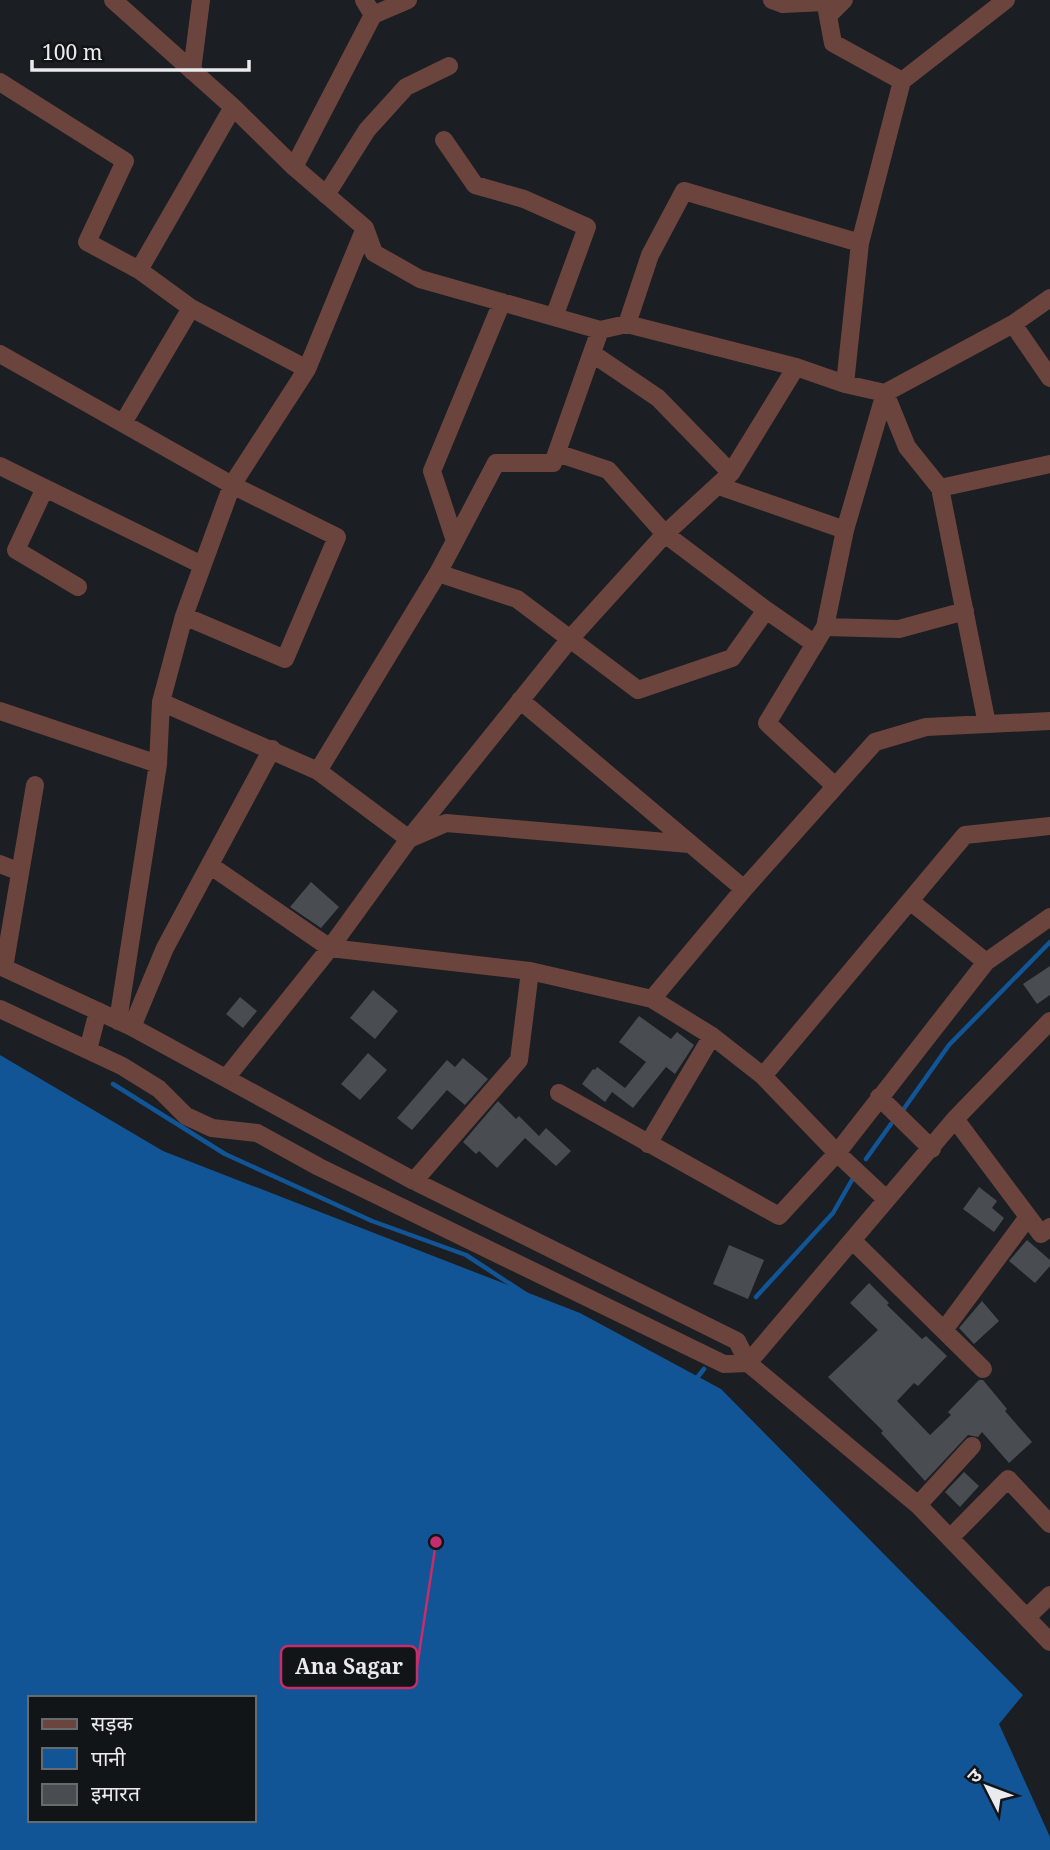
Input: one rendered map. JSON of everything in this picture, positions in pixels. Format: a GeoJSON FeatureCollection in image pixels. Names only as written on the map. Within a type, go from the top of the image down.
{"type":"FeatureCollection","features":[{"type":"Feature","properties":{"kind":"street"},"geometry":{"type":"LineString","coordinates":[[113,0],[233,107],[294,167],[365,228],[374,253]]}},
{"type":"Feature","properties":{"kind":"street"},"geometry":{"type":"LineString","coordinates":[[294,167],[368,8],[408,0]]}},
{"type":"Feature","properties":{"kind":"street"},"geometry":{"type":"LineString","coordinates":[[772,0],[783,4],[826,6],[844,0]]}},
{"type":"Feature","properties":{"kind":"street"},"geometry":{"type":"LineString","coordinates":[[845,384],[860,243],[902,81],[1006,0]]}},
{"type":"Feature","properties":{"kind":"street"},"geometry":{"type":"LineString","coordinates":[[192,71],[200,1]]}},
{"type":"Feature","properties":{"kind":"street"},"geometry":{"type":"LineString","coordinates":[[826,6],[833,43],[902,81]]}},
{"type":"Feature","properties":{"kind":"street"},"geometry":{"type":"LineString","coordinates":[[326,195],[367,130],[406,87],[449,66]]}},
{"type":"Feature","properties":{"kind":"street"},"geometry":{"type":"LineString","coordinates":[[0,82],[125,161],[87,242],[139,270],[191,308],[307,369]]}},
{"type":"Feature","properties":{"kind":"street"},"geometry":{"type":"LineString","coordinates":[[139,270],[233,107]]}},
{"type":"Feature","properties":{"kind":"street"},"geometry":{"type":"LineString","coordinates":[[444,140],[475,185],[524,199],[587,227],[554,317]]}},
{"type":"Feature","properties":{"kind":"street"},"geometry":{"type":"LineString","coordinates":[[627,324],[650,255],[684,191],[860,243]]}},
{"type":"Feature","properties":{"kind":"street"},"geometry":{"type":"LineString","coordinates":[[125,1024],[158,764],[161,702],[184,616],[232,485],[307,369],[365,228]]}},
{"type":"Feature","properties":{"kind":"street"},"geometry":{"type":"LineString","coordinates":[[355,252],[374,253],[420,279],[600,330],[627,324],[796,367],[845,384],[885,393],[1013,324],[1050,298]]}},
{"type":"Feature","properties":{"kind":"street"},"geometry":{"type":"LineString","coordinates":[[455,541],[432,471],[502,303]]}},
{"type":"Feature","properties":{"kind":"street"},"geometry":{"type":"LineString","coordinates":[[123,423],[191,308]]}},
{"type":"Feature","properties":{"kind":"street"},"geometry":{"type":"LineString","coordinates":[[1013,324],[1050,378]]}},
{"type":"Feature","properties":{"kind":"street"},"geometry":{"type":"LineString","coordinates":[[318,771],[438,573],[496,463],[553,463],[600,330]]}},
{"type":"Feature","properties":{"kind":"street"},"geometry":{"type":"LineString","coordinates":[[0,354],[232,485],[337,537],[285,659],[184,616]]}},
{"type":"Feature","properties":{"kind":"street"},"geometry":{"type":"LineString","coordinates":[[593,354],[658,398],[725,479],[845,530]]}},
{"type":"Feature","properties":{"kind":"street"},"geometry":{"type":"LineString","coordinates":[[226,1078],[330,948],[409,839],[569,640],[665,534],[725,479],[796,367]]}},
{"type":"Feature","properties":{"kind":"street"},"geometry":{"type":"LineString","coordinates":[[885,393],[907,447],[940,488],[987,724]]}},
{"type":"Feature","properties":{"kind":"street"},"geometry":{"type":"LineString","coordinates":[[835,786],[767,723],[825,627],[845,530],[885,393]]}},
{"type":"Feature","properties":{"kind":"street"},"geometry":{"type":"LineString","coordinates":[[557,453],[608,470],[665,534],[766,610],[815,643]]}},
{"type":"Feature","properties":{"kind":"street"},"geometry":{"type":"LineString","coordinates":[[940,488],[1050,464]]}},
{"type":"Feature","properties":{"kind":"street"},"geometry":{"type":"LineString","coordinates":[[0,466],[202,565]]}},
{"type":"Feature","properties":{"kind":"street"},"geometry":{"type":"LineString","coordinates":[[45,488],[16,550],[78,587]]}},
{"type":"Feature","properties":{"kind":"street"},"geometry":{"type":"LineString","coordinates":[[438,573],[517,600],[638,690],[732,659],[766,610]]}},
{"type":"Feature","properties":{"kind":"street"},"geometry":{"type":"LineString","coordinates":[[825,627],[900,629],[965,611]]}},
{"type":"Feature","properties":{"kind":"street"},"geometry":{"type":"LineString","coordinates":[[520,700],[744,889]]}},
{"type":"Feature","properties":{"kind":"street"},"geometry":{"type":"LineString","coordinates":[[161,702],[318,771],[409,839]]}},
{"type":"Feature","properties":{"kind":"street"},"geometry":{"type":"LineString","coordinates":[[0,711],[158,764]]}},
{"type":"Feature","properties":{"kind":"street"},"geometry":{"type":"LineString","coordinates":[[652,999],[744,889],[875,742],[926,727],[1050,721]]}},
{"type":"Feature","properties":{"kind":"street"},"geometry":{"type":"LineString","coordinates":[[125,1024],[272,749]]}},
{"type":"Feature","properties":{"kind":"street"},"geometry":{"type":"LineString","coordinates":[[35,785],[2,967],[125,1024],[414,1181],[737,1341],[748,1363],[918,1505],[1050,1642]]}},
{"type":"Feature","properties":{"kind":"street"},"geometry":{"type":"LineString","coordinates":[[640,802],[652,841]]}},
{"type":"Feature","properties":{"kind":"street"},"geometry":{"type":"LineString","coordinates":[[409,839],[446,823],[689,844]]}},
{"type":"Feature","properties":{"kind":"street"},"geometry":{"type":"LineString","coordinates":[[763,1076],[965,835],[1050,826]]}},
{"type":"Feature","properties":{"kind":"street"},"geometry":{"type":"LineString","coordinates":[[0,864],[20,872]]}},
{"type":"Feature","properties":{"kind":"street"},"geometry":{"type":"LineString","coordinates":[[211,866],[330,948],[530,971],[652,999],[712,1036],[763,1076],[836,1153],[886,1199]]}},
{"type":"Feature","properties":{"kind":"street"},"geometry":{"type":"LineString","coordinates":[[910,901],[986,962]]}},
{"type":"Feature","properties":{"kind":"street"},"geometry":{"type":"LineString","coordinates":[[559,1093],[779,1216],[836,1153],[986,962],[1050,917]]}},
{"type":"Feature","properties":{"kind":"street"},"geometry":{"type":"LineString","coordinates":[[414,1181],[519,1060],[530,971]]}},
{"type":"Feature","properties":{"kind":"street"},"geometry":{"type":"LineString","coordinates":[[0,1009],[122,1066],[159,1089],[186,1116],[212,1128],[257,1133],[319,1167],[724,1364],[748,1363],[955,1119],[1050,1021]]}},
{"type":"Feature","properties":{"kind":"street"},"geometry":{"type":"LineString","coordinates":[[88,1050],[98,1011]]}},
{"type":"Feature","properties":{"kind":"street"},"geometry":{"type":"LineString","coordinates":[[648,1144],[712,1036]]}},
{"type":"Feature","properties":{"kind":"street"},"geometry":{"type":"LineString","coordinates":[[879,1097],[932,1149]]}},
{"type":"Feature","properties":{"kind":"street"},"geometry":{"type":"LineString","coordinates":[[955,1119],[1028,1217],[1045,1230]]}},
{"type":"Feature","properties":{"kind":"street"},"geometry":{"type":"LineString","coordinates":[[944,1330],[1028,1217]]}},
{"type":"Feature","properties":{"kind":"street"},"geometry":{"type":"LineString","coordinates":[[1016,1232],[1045,1230]]}},
{"type":"Feature","properties":{"kind":"street"},"geometry":{"type":"LineString","coordinates":[[853,1241],[983,1368]]}},
{"type":"Feature","properties":{"kind":"street"},"geometry":{"type":"LineString","coordinates":[[698,1351],[712,1329]]}},
{"type":"Feature","properties":{"kind":"street"},"geometry":{"type":"LineString","coordinates":[[918,1505],[972,1446]]}},
{"type":"Feature","properties":{"kind":"street"},"geometry":{"type":"LineString","coordinates":[[950,1538],[1008,1479],[1050,1524]]}},
{"type":"Feature","properties":{"kind":"street"},"geometry":{"type":"LineString","coordinates":[[1027,1617],[1050,1594]]}},
{"type":"Feature","properties":{"kind":"water"},"geometry":{"type":"Polygon","coordinates":[[[0,1055],[163,1151],[580,1313],[721,1389],[1023,1695],[999,1724],[1050,1837],[1050,1850],[0,1850],[0,1055]]]}},
{"type":"Feature","properties":{"kind":"building"},"geometry":{"type":"Polygon","coordinates":[[[311,882],[339,907],[321,928],[290,907],[311,882]]]}},
{"type":"Feature","properties":{"kind":"building"},"geometry":{"type":"Polygon","coordinates":[[[1050,966],[1050,995],[1037,1004],[1023,984],[1050,966]]]}},
{"type":"Feature","properties":{"kind":"building"},"geometry":{"type":"Polygon","coordinates":[[[373,990],[398,1011],[375,1039],[350,1018],[373,990]]]}},
{"type":"Feature","properties":{"kind":"building"},"geometry":{"type":"Polygon","coordinates":[[[240,997],[257,1011],[243,1028],[226,1014],[240,997]]]}},
{"type":"Feature","properties":{"kind":"building"},"geometry":{"type":"Polygon","coordinates":[[[639,1016],[671,1039],[677,1032],[694,1045],[675,1074],[666,1067],[633,1108],[612,1092],[605,1102],[582,1084],[597,1067],[625,1088],[646,1062],[619,1042],[639,1016]]]}},
{"type":"Feature","properties":{"kind":"building"},"geometry":{"type":"Polygon","coordinates":[[[368,1053],[387,1070],[360,1100],[341,1084],[368,1053]]]}},
{"type":"Feature","properties":{"kind":"building"},"geometry":{"type":"Polygon","coordinates":[[[463,1058],[488,1079],[465,1105],[447,1090],[412,1130],[397,1118],[447,1060],[455,1067],[463,1058]]]}},
{"type":"Feature","properties":{"kind":"building"},"geometry":{"type":"Polygon","coordinates":[[[498,1101],[516,1119],[519,1116],[539,1136],[546,1128],[571,1151],[556,1166],[525,1138],[497,1168],[479,1151],[476,1154],[463,1142],[498,1101]]]}},
{"type":"Feature","properties":{"kind":"building"},"geometry":{"type":"Polygon","coordinates":[[[979,1187],[997,1201],[992,1208],[1004,1218],[994,1232],[963,1209],[979,1187]]]}},
{"type":"Feature","properties":{"kind":"building"},"geometry":{"type":"Polygon","coordinates":[[[1027,1240],[1050,1260],[1050,1266],[1035,1283],[1009,1261],[1027,1240]]]}},
{"type":"Feature","properties":{"kind":"building"},"geometry":{"type":"Polygon","coordinates":[[[729,1245],[764,1260],[748,1299],[713,1284],[729,1245]]]}},
{"type":"Feature","properties":{"kind":"building"},"geometry":{"type":"Polygon","coordinates":[[[869,1283],[922,1339],[926,1336],[947,1356],[918,1386],[914,1383],[897,1401],[930,1435],[951,1415],[948,1412],[979,1380],[983,1380],[1032,1442],[1009,1463],[982,1432],[978,1437],[968,1435],[925,1481],[881,1433],[883,1431],[828,1377],[878,1330],[850,1303],[869,1283]]]}},
{"type":"Feature","properties":{"kind":"building"},"geometry":{"type":"Polygon","coordinates":[[[982,1301],[999,1321],[974,1344],[959,1328],[982,1301]]]}},
{"type":"Feature","properties":{"kind":"building"},"geometry":{"type":"Polygon","coordinates":[[[964,1472],[979,1486],[960,1507],[945,1492],[964,1472]]]}},
{"type":"Feature","properties":{"kind":"waterway"},"geometry":{"type":"LineString","coordinates":[[903,1110],[949,1045],[1050,942]]}},
{"type":"Feature","properties":{"kind":"waterway"},"geometry":{"type":"LineString","coordinates":[[113,1084],[225,1154],[372,1221],[466,1255],[527,1295]]}},
{"type":"Feature","properties":{"kind":"waterway"},"geometry":{"type":"LineString","coordinates":[[866,1159],[891,1124]]}},
{"type":"Feature","properties":{"kind":"waterway"},"geometry":{"type":"LineString","coordinates":[[756,1297],[833,1213],[852,1180]]}},
{"type":"Feature","properties":{"kind":"waterway"},"geometry":{"type":"LineString","coordinates":[[696,1379],[704,1369]]}},
{"type":"Feature","properties":{"kind":"place","name":"Ana Sagar"},"geometry":{"type":"Point","coordinates":[436,1542]}}]}
